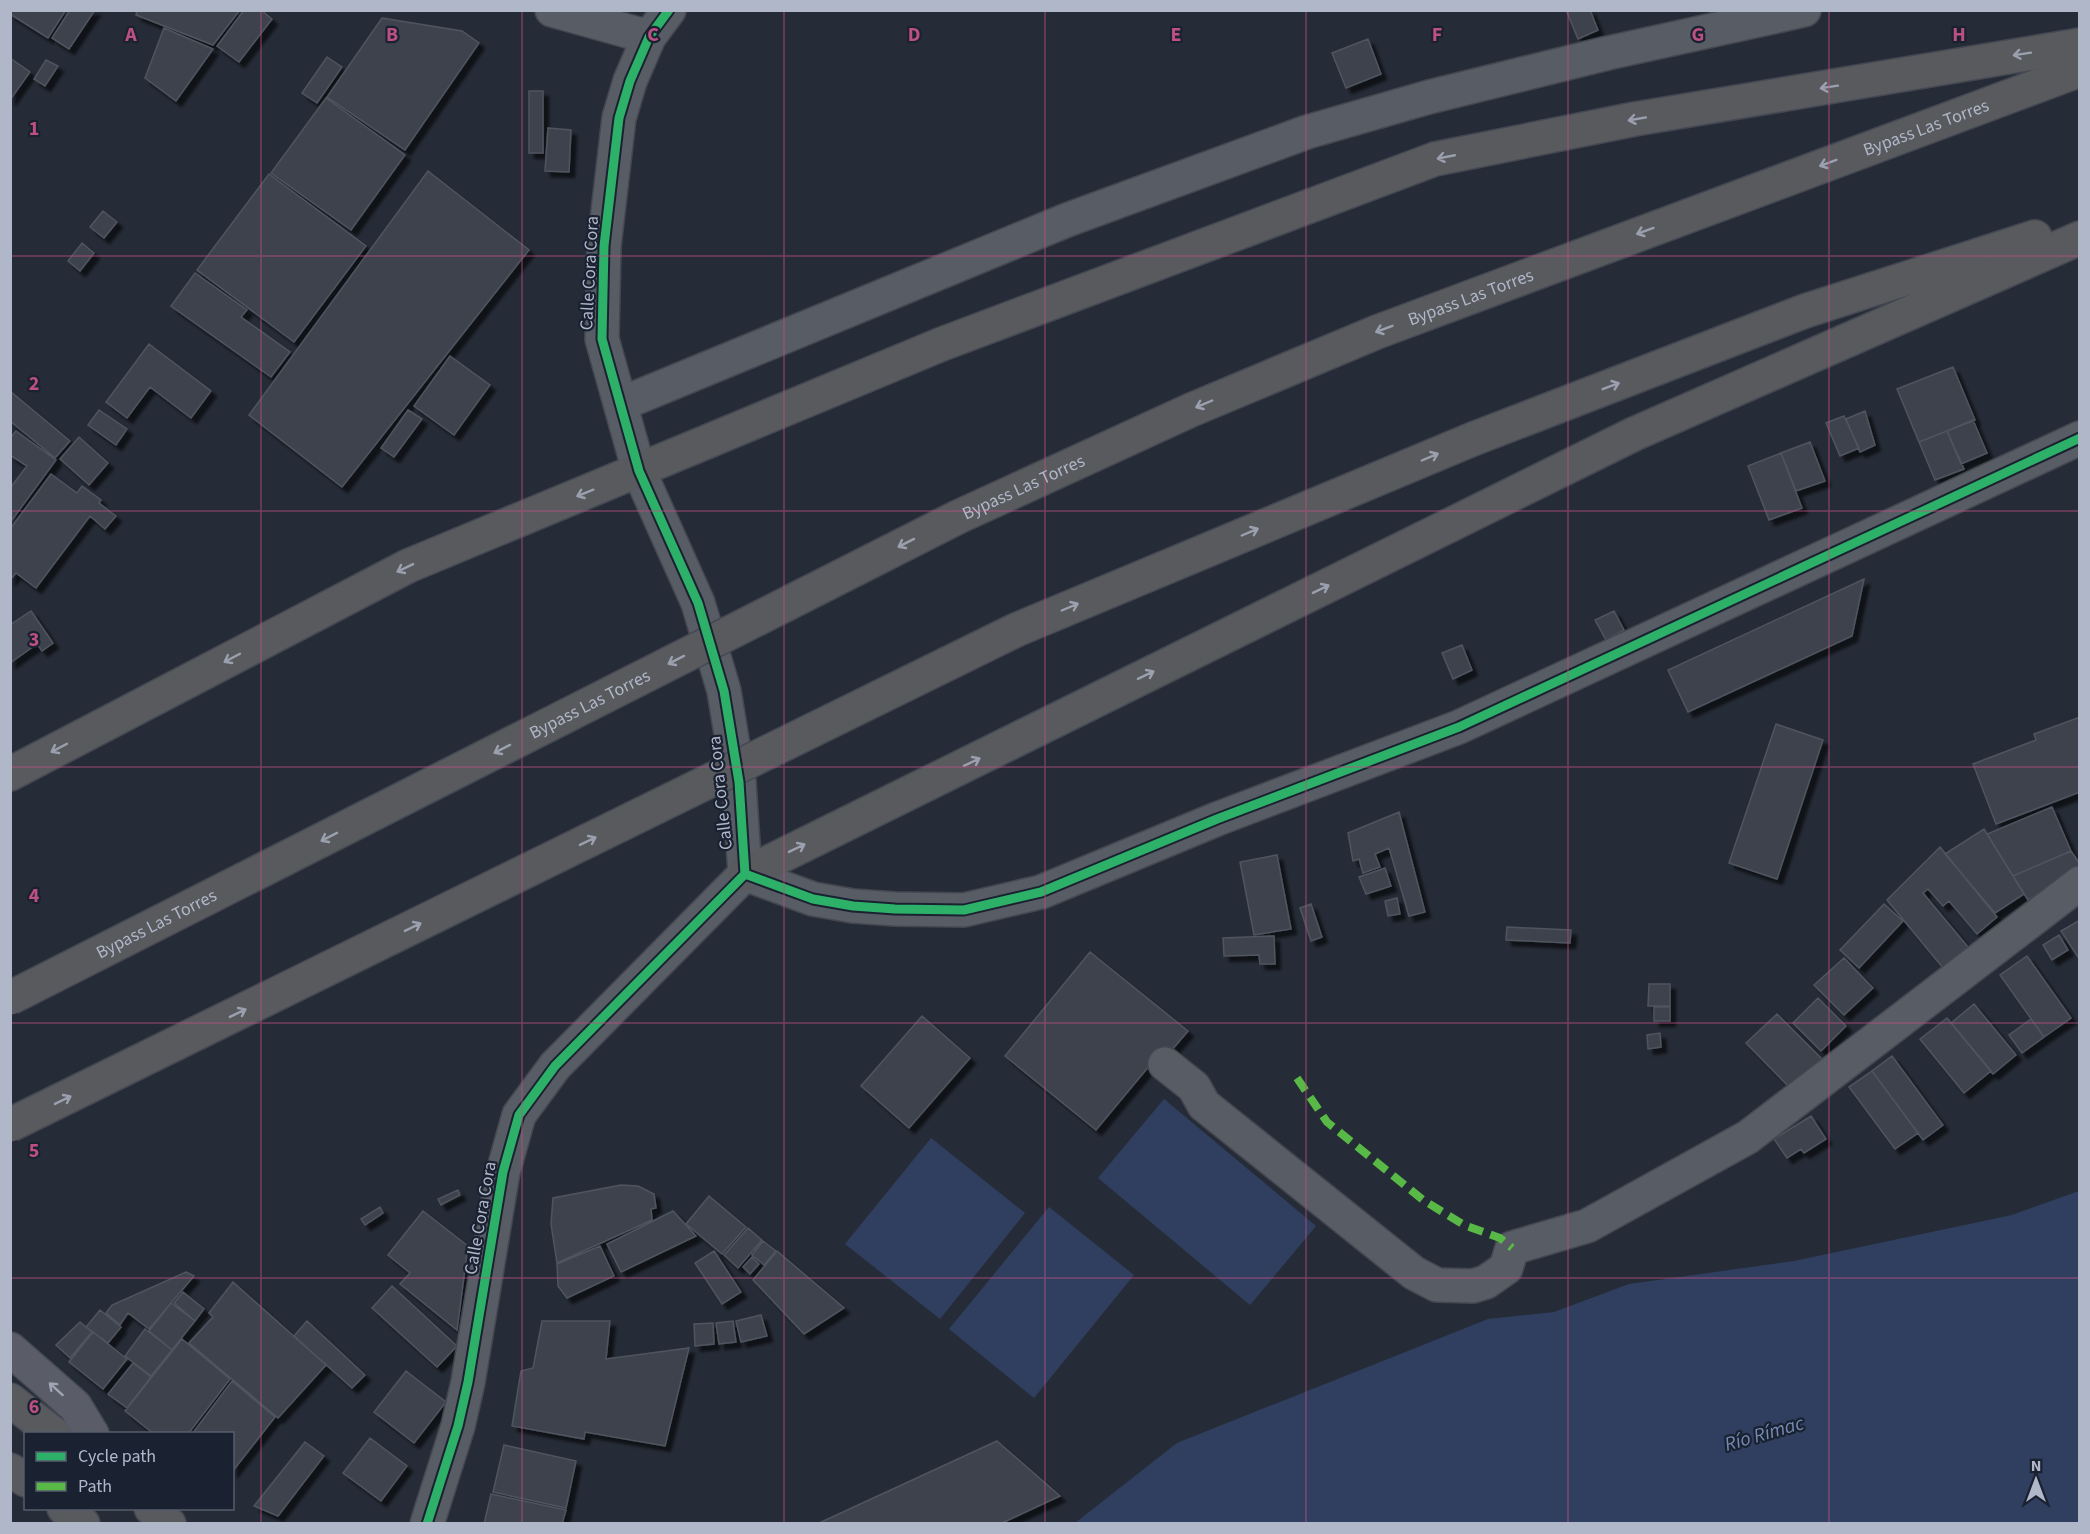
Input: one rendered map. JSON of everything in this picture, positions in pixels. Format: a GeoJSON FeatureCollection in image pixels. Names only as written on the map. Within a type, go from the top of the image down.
{"type":"FeatureCollection","features":[{"type":"Feature","properties":{"kind":"highway"},"geometry":{"type":"LineString","coordinates":[[10,774],[408,566],[942,344],[1435,159],[1635,119],[2079,45]]}},
{"type":"Feature","properties":{"kind":"highway","name":"Bypass Las Torres"},"geometry":{"type":"LineString","coordinates":[[10,998],[958,517],[1191,410],[1377,332],[2079,69]]}},
{"type":"Feature","properties":{"kind":"highway"},"geometry":{"type":"LineString","coordinates":[[10,1125],[1016,630],[1473,439],[1783,320],[2079,223]]}},
{"type":"Feature","properties":{"kind":"highway"},"geometry":{"type":"LineString","coordinates":[[744,874],[1634,434],[2079,238]]}},
{"type":"Feature","properties":{"kind":"highway"},"geometry":{"type":"LineString","coordinates":[[19,1407],[51,1432]]}},
{"type":"Feature","properties":{"kind":"highway"},"geometry":{"type":"LineString","coordinates":[[10,1470],[24,1479]]}},
{"type":"Feature","properties":{"kind":"highway"},"geometry":{"type":"LineString","coordinates":[[65,1510],[83,1524]]}},
{"type":"Feature","properties":{"kind":"highway"},"geometry":{"type":"LineString","coordinates":[[152,1510],[169,1524]]}},
{"type":"Feature","properties":{"kind":"main road"},"geometry":{"type":"LineString","coordinates":[[10,1349],[75,1406],[91,1432]]}},
{"type":"Feature","properties":{"kind":"street"},"geometry":{"type":"LineString","coordinates":[[552,10],[649,37]]}},
{"type":"Feature","properties":{"kind":"street","name":"Calle Cora Cora"},"geometry":{"type":"LineString","coordinates":[[425,1518],[458,1426],[468,1382],[503,1172],[519,1115],[555,1066],[744,874],[739,782],[724,691],[698,603],[639,471],[603,339],[604,246],[619,118],[630,81],[649,37],[669,10]]}},
{"type":"Feature","properties":{"kind":"street"},"geometry":{"type":"LineString","coordinates":[[621,404],[1067,220],[1307,132],[1429,97],[1608,53],[1804,10]]}},
{"type":"Feature","properties":{"kind":"street"},"geometry":{"type":"LineString","coordinates":[[744,874],[813,899],[854,906],[895,909],[964,910],[1041,892],[1217,819],[1459,727],[2079,438]]}},
{"type":"Feature","properties":{"kind":"street"},"geometry":{"type":"LineString","coordinates":[[1165,1064],[1194,1088],[1204,1105],[1414,1273],[1437,1285],[1473,1286],[1486,1282],[1506,1268],[1512,1248],[1587,1226],[1748,1137],[2079,883]]}},
{"type":"Feature","properties":{"kind":"water"},"geometry":{"type":"Polygon","coordinates":[[[1164,1099],[1316,1226],[1250,1305],[1098,1178],[1164,1099]]]}},
{"type":"Feature","properties":{"kind":"water"},"geometry":{"type":"Polygon","coordinates":[[[931,1138],[1025,1213],[940,1319],[845,1244],[931,1138]]]}},
{"type":"Feature","properties":{"kind":"water","name":"Río Rímac"},"geometry":{"type":"Polygon","coordinates":[[[2079,1191],[2079,1523],[1075,1523],[1177,1443],[1488,1319],[1554,1312],[1629,1284],[1794,1261],[2012,1215],[2079,1191]]]}},
{"type":"Feature","properties":{"kind":"water"},"geometry":{"type":"Polygon","coordinates":[[[1049,1207],[1134,1275],[1034,1398],[949,1329],[1049,1207]]]}},
{"type":"Feature","properties":{"kind":"building"},"geometry":{"type":"Polygon","coordinates":[[[10,10],[66,10],[48,38],[10,14],[10,10]]]}},
{"type":"Feature","properties":{"kind":"building"},"geometry":{"type":"Polygon","coordinates":[[[70,10],[95,10],[69,49],[52,38],[70,10]]]}},
{"type":"Feature","properties":{"kind":"building"},"geometry":{"type":"Polygon","coordinates":[[[137,10],[240,10],[213,45],[136,15],[137,10]]]}},
{"type":"Feature","properties":{"kind":"building"},"geometry":{"type":"Polygon","coordinates":[[[244,10],[261,10],[272,19],[239,62],[217,46],[244,10]]]}},
{"type":"Feature","properties":{"kind":"building"},"geometry":{"type":"Polygon","coordinates":[[[1566,10],[1590,10],[1598,30],[1578,39],[1566,10]]]}},
{"type":"Feature","properties":{"kind":"building"},"geometry":{"type":"Polygon","coordinates":[[[382,18],[462,31],[479,43],[405,150],[327,97],[382,18]]]}},
{"type":"Feature","properties":{"kind":"building"},"geometry":{"type":"Polygon","coordinates":[[[164,28],[213,49],[176,101],[145,78],[164,28]]]}},
{"type":"Feature","properties":{"kind":"building"},"geometry":{"type":"Polygon","coordinates":[[[1368,39],[1381,74],[1346,88],[1332,53],[1368,39]]]}},
{"type":"Feature","properties":{"kind":"building"},"geometry":{"type":"Polygon","coordinates":[[[327,57],[342,67],[317,103],[302,93],[327,57]]]}},
{"type":"Feature","properties":{"kind":"building"},"geometry":{"type":"Polygon","coordinates":[[[10,58],[30,72],[10,100],[10,58]]]}},
{"type":"Feature","properties":{"kind":"building"},"geometry":{"type":"Polygon","coordinates":[[[46,60],[58,66],[45,86],[34,79],[46,60]]]}},
{"type":"Feature","properties":{"kind":"building"},"geometry":{"type":"Polygon","coordinates":[[[529,91],[543,91],[543,153],[529,153],[529,91]]]}},
{"type":"Feature","properties":{"kind":"building"},"geometry":{"type":"Polygon","coordinates":[[[326,98],[405,155],[351,230],[271,173],[326,98]]]}},
{"type":"Feature","properties":{"kind":"building"},"geometry":{"type":"Polygon","coordinates":[[[548,128],[571,130],[569,172],[545,171],[548,128]]]}},
{"type":"Feature","properties":{"kind":"building"},"geometry":{"type":"Polygon","coordinates":[[[428,171],[529,250],[342,487],[249,415],[428,171]]]}},
{"type":"Feature","properties":{"kind":"building"},"geometry":{"type":"Polygon","coordinates":[[[269,174],[366,246],[294,342],[197,270],[269,174]]]}},
{"type":"Feature","properties":{"kind":"building"},"geometry":{"type":"Polygon","coordinates":[[[103,211],[117,222],[104,238],[90,227],[103,211]]]}},
{"type":"Feature","properties":{"kind":"building"},"geometry":{"type":"Polygon","coordinates":[[[82,243],[94,253],[80,271],[68,261],[82,243]]]}},
{"type":"Feature","properties":{"kind":"building"},"geometry":{"type":"Polygon","coordinates":[[[195,273],[247,310],[241,317],[290,352],[271,377],[171,306],[195,273]]]}},
{"type":"Feature","properties":{"kind":"building"},"geometry":{"type":"Polygon","coordinates":[[[149,344],[211,391],[191,418],[150,387],[127,418],[106,402],[149,344]]]}},
{"type":"Feature","properties":{"kind":"building"},"geometry":{"type":"Polygon","coordinates":[[[450,356],[490,385],[454,435],[414,406],[450,356]]]}},
{"type":"Feature","properties":{"kind":"building"},"geometry":{"type":"Polygon","coordinates":[[[1953,367],[1975,420],[1919,442],[1897,389],[1953,367]]]}},
{"type":"Feature","properties":{"kind":"building"},"geometry":{"type":"Polygon","coordinates":[[[10,391],[70,441],[55,458],[10,421],[10,391]]]}},
{"type":"Feature","properties":{"kind":"building"},"geometry":{"type":"Polygon","coordinates":[[[99,410],[127,429],[116,445],[88,425],[99,410]]]}},
{"type":"Feature","properties":{"kind":"building"},"geometry":{"type":"Polygon","coordinates":[[[408,410],[422,419],[394,457],[381,448],[408,410]]]}},
{"type":"Feature","properties":{"kind":"building"},"geometry":{"type":"Polygon","coordinates":[[[1865,411],[1875,445],[1860,452],[1846,419],[1865,411]]]}},
{"type":"Feature","properties":{"kind":"building"},"geometry":{"type":"Polygon","coordinates":[[[1844,416],[1859,448],[1840,456],[1826,423],[1844,416]]]}},
{"type":"Feature","properties":{"kind":"building"},"geometry":{"type":"Polygon","coordinates":[[[1973,420],[1987,453],[1961,464],[1947,431],[1973,420]]]}},
{"type":"Feature","properties":{"kind":"building"},"geometry":{"type":"Polygon","coordinates":[[[16,431],[56,460],[12,520],[10,488],[27,466],[10,455],[10,438],[16,431]]]}},
{"type":"Feature","properties":{"kind":"building"},"geometry":{"type":"Polygon","coordinates":[[[1947,431],[1964,469],[1935,480],[1919,442],[1947,431]]]}},
{"type":"Feature","properties":{"kind":"building"},"geometry":{"type":"Polygon","coordinates":[[[79,437],[108,463],[89,485],[60,459],[79,437]]]}},
{"type":"Feature","properties":{"kind":"building"},"geometry":{"type":"Polygon","coordinates":[[[1810,442],[1825,481],[1796,491],[1781,453],[1810,442]]]}},
{"type":"Feature","properties":{"kind":"building"},"geometry":{"type":"Polygon","coordinates":[[[1781,453],[1802,508],[1769,520],[1748,466],[1781,453]]]}},
{"type":"Feature","properties":{"kind":"building"},"geometry":{"type":"Polygon","coordinates":[[[51,474],[77,493],[82,486],[101,500],[99,503],[116,516],[105,529],[90,516],[36,588],[16,573],[10,580],[10,529],[51,474]]]}},
{"type":"Feature","properties":{"kind":"building"},"geometry":{"type":"Polygon","coordinates":[[[1864,579],[1852,636],[1688,712],[1668,670],[1864,579]]]}},
{"type":"Feature","properties":{"kind":"building"},"geometry":{"type":"Polygon","coordinates":[[[31,611],[53,643],[42,651],[37,644],[10,663],[10,625],[31,611]]]}},
{"type":"Feature","properties":{"kind":"building"},"geometry":{"type":"Polygon","coordinates":[[[1614,611],[1624,630],[1606,640],[1595,620],[1614,611]]]}},
{"type":"Feature","properties":{"kind":"building"},"geometry":{"type":"Polygon","coordinates":[[[1462,645],[1472,670],[1453,679],[1442,653],[1462,645]]]}},
{"type":"Feature","properties":{"kind":"building"},"geometry":{"type":"Polygon","coordinates":[[[2080,717],[2080,792],[1996,824],[1973,764],[2036,740],[2034,734],[2080,717]]]}},
{"type":"Feature","properties":{"kind":"building"},"geometry":{"type":"Polygon","coordinates":[[[1776,724],[1823,740],[1777,879],[1729,863],[1776,724]]]}},
{"type":"Feature","properties":{"kind":"building"},"geometry":{"type":"Polygon","coordinates":[[[2052,807],[2071,851],[2013,876],[1987,834],[2052,807]]]}},
{"type":"Feature","properties":{"kind":"building"},"geometry":{"type":"Polygon","coordinates":[[[1399,812],[1425,912],[1409,916],[1389,848],[1375,854],[1380,867],[1363,873],[1359,859],[1353,861],[1348,833],[1399,812]]]}},
{"type":"Feature","properties":{"kind":"building"},"geometry":{"type":"Polygon","coordinates":[[[1984,829],[2024,894],[1995,913],[1945,854],[1984,829]]]}},
{"type":"Feature","properties":{"kind":"building"},"geometry":{"type":"Polygon","coordinates":[[[1940,847],[1997,917],[1977,934],[1949,901],[1943,906],[1928,889],[1923,893],[1968,947],[1943,968],[1887,900],[1940,847]]]}},
{"type":"Feature","properties":{"kind":"building"},"geometry":{"type":"Polygon","coordinates":[[[2071,851],[2080,864],[2080,869],[2028,900],[2013,876],[2071,851]]]}},
{"type":"Feature","properties":{"kind":"building"},"geometry":{"type":"Polygon","coordinates":[[[1277,855],[1291,929],[1254,935],[1240,862],[1277,855]]]}},
{"type":"Feature","properties":{"kind":"building"},"geometry":{"type":"Polygon","coordinates":[[[1385,868],[1391,886],[1366,894],[1359,877],[1385,868]]]}},
{"type":"Feature","properties":{"kind":"building"},"geometry":{"type":"Polygon","coordinates":[[[1397,898],[1400,914],[1388,916],[1385,901],[1397,898]]]}},
{"type":"Feature","properties":{"kind":"building"},"geometry":{"type":"Polygon","coordinates":[[[1311,904],[1322,937],[1311,941],[1300,908],[1311,904]]]}},
{"type":"Feature","properties":{"kind":"building"},"geometry":{"type":"Polygon","coordinates":[[[1884,904],[1903,921],[1859,968],[1840,950],[1884,904]]]}},
{"type":"Feature","properties":{"kind":"building"},"geometry":{"type":"Polygon","coordinates":[[[2080,920],[2080,960],[2061,931],[2080,920]]]}},
{"type":"Feature","properties":{"kind":"building"},"geometry":{"type":"Polygon","coordinates":[[[1507,927],[1571,930],[1570,943],[1506,940],[1507,927]]]}},
{"type":"Feature","properties":{"kind":"building"},"geometry":{"type":"Polygon","coordinates":[[[2059,935],[2068,950],[2052,960],[2043,945],[2059,935]]]}},
{"type":"Feature","properties":{"kind":"building"},"geometry":{"type":"Polygon","coordinates":[[[1274,936],[1275,964],[1260,964],[1259,955],[1224,956],[1223,938],[1274,936]]]}},
{"type":"Feature","properties":{"kind":"building"},"geometry":{"type":"Polygon","coordinates":[[[1090,952],[1188,1031],[1171,1051],[1165,1047],[1096,1130],[1005,1056],[1090,952]]]}},
{"type":"Feature","properties":{"kind":"building"},"geometry":{"type":"Polygon","coordinates":[[[2027,956],[2071,1018],[2044,1037],[2000,975],[2027,956]]]}},
{"type":"Feature","properties":{"kind":"building"},"geometry":{"type":"Polygon","coordinates":[[[1844,958],[1873,988],[1844,1015],[1814,985],[1844,958]]]}},
{"type":"Feature","properties":{"kind":"building"},"geometry":{"type":"Polygon","coordinates":[[[1649,984],[1670,984],[1670,1006],[1648,1006],[1649,984]]]}},
{"type":"Feature","properties":{"kind":"building"},"geometry":{"type":"Polygon","coordinates":[[[1818,998],[1846,1026],[1821,1051],[1793,1023],[1818,998]]]}},
{"type":"Feature","properties":{"kind":"building"},"geometry":{"type":"Polygon","coordinates":[[[1974,1004],[2016,1055],[1993,1074],[1951,1023],[1974,1004]]]}},
{"type":"Feature","properties":{"kind":"building"},"geometry":{"type":"Polygon","coordinates":[[[1654,1007],[1670,1007],[1670,1021],[1654,1021],[1654,1007]]]}},
{"type":"Feature","properties":{"kind":"building"},"geometry":{"type":"Polygon","coordinates":[[[1777,1014],[1822,1059],[1791,1089],[1746,1043],[1777,1014]]]}},
{"type":"Feature","properties":{"kind":"building"},"geometry":{"type":"Polygon","coordinates":[[[922,1016],[970,1058],[909,1128],[861,1086],[922,1016]]]}},
{"type":"Feature","properties":{"kind":"building"},"geometry":{"type":"Polygon","coordinates":[[[1947,1018],[1991,1071],[1964,1093],[1920,1039],[1947,1018]]]}},
{"type":"Feature","properties":{"kind":"building"},"geometry":{"type":"Polygon","coordinates":[[[2031,1019],[2044,1037],[2022,1053],[2009,1035],[2031,1019]]]}},
{"type":"Feature","properties":{"kind":"building"},"geometry":{"type":"Polygon","coordinates":[[[1660,1033],[1661,1047],[1648,1049],[1647,1035],[1660,1033]]]}},
{"type":"Feature","properties":{"kind":"building"},"geometry":{"type":"Polygon","coordinates":[[[1892,1056],[1943,1125],[1923,1140],[1872,1071],[1892,1056]]]}},
{"type":"Feature","properties":{"kind":"building"},"geometry":{"type":"Polygon","coordinates":[[[1872,1071],[1918,1133],[1895,1149],[1849,1087],[1872,1071]]]}},
{"type":"Feature","properties":{"kind":"building"},"geometry":{"type":"Polygon","coordinates":[[[1811,1116],[1826,1139],[1804,1153],[1801,1149],[1787,1158],[1774,1139],[1811,1116]]]}},
{"type":"Feature","properties":{"kind":"building"},"geometry":{"type":"Polygon","coordinates":[[[621,1185],[638,1186],[654,1194],[656,1208],[651,1209],[652,1220],[557,1263],[551,1224],[553,1198],[621,1185]]]}},
{"type":"Feature","properties":{"kind":"building"},"geometry":{"type":"Polygon","coordinates":[[[458,1190],[460,1195],[441,1205],[438,1199],[458,1190]]]}},
{"type":"Feature","properties":{"kind":"building"},"geometry":{"type":"Polygon","coordinates":[[[709,1196],[746,1227],[722,1254],[686,1224],[709,1196]]]}},
{"type":"Feature","properties":{"kind":"building"},"geometry":{"type":"Polygon","coordinates":[[[380,1207],[383,1213],[365,1225],[361,1219],[380,1207]]]}},
{"type":"Feature","properties":{"kind":"building"},"geometry":{"type":"Polygon","coordinates":[[[423,1211],[468,1246],[457,1330],[400,1284],[410,1273],[388,1255],[423,1211]]]}},
{"type":"Feature","properties":{"kind":"building"},"geometry":{"type":"Polygon","coordinates":[[[673,1211],[696,1236],[621,1272],[607,1244],[673,1211]]]}},
{"type":"Feature","properties":{"kind":"building"},"geometry":{"type":"Polygon","coordinates":[[[748,1228],[762,1240],[738,1268],[724,1255],[748,1228]]]}},
{"type":"Feature","properties":{"kind":"building"},"geometry":{"type":"Polygon","coordinates":[[[763,1241],[776,1251],[764,1265],[752,1255],[763,1241]]]}},
{"type":"Feature","properties":{"kind":"building"},"geometry":{"type":"Polygon","coordinates":[[[600,1246],[614,1276],[567,1298],[558,1286],[557,1264],[600,1246]]]}},
{"type":"Feature","properties":{"kind":"building"},"geometry":{"type":"Polygon","coordinates":[[[714,1251],[741,1292],[722,1304],[695,1263],[714,1251]]]}},
{"type":"Feature","properties":{"kind":"building"},"geometry":{"type":"Polygon","coordinates":[[[777,1251],[844,1308],[804,1334],[753,1280],[777,1251]]]}},
{"type":"Feature","properties":{"kind":"building"},"geometry":{"type":"Polygon","coordinates":[[[752,1257],[759,1264],[750,1274],[743,1267],[752,1257]]]}},
{"type":"Feature","properties":{"kind":"building"},"geometry":{"type":"Polygon","coordinates":[[[186,1272],[194,1276],[149,1329],[128,1313],[120,1325],[106,1313],[112,1305],[186,1272]]]}},
{"type":"Feature","properties":{"kind":"building"},"geometry":{"type":"Polygon","coordinates":[[[233,1282],[326,1365],[278,1418],[189,1343],[213,1317],[209,1313],[233,1282]]]}},
{"type":"Feature","properties":{"kind":"building"},"geometry":{"type":"Polygon","coordinates":[[[392,1286],[457,1346],[437,1367],[372,1308],[392,1286]]]}},
{"type":"Feature","properties":{"kind":"building"},"geometry":{"type":"Polygon","coordinates":[[[183,1292],[204,1309],[195,1321],[174,1303],[183,1292]]]}},
{"type":"Feature","properties":{"kind":"building"},"geometry":{"type":"Polygon","coordinates":[[[171,1303],[195,1321],[172,1350],[149,1331],[171,1303]]]}},
{"type":"Feature","properties":{"kind":"building"},"geometry":{"type":"Polygon","coordinates":[[[100,1310],[121,1327],[108,1343],[86,1327],[100,1310]]]}},
{"type":"Feature","properties":{"kind":"building"},"geometry":{"type":"Polygon","coordinates":[[[761,1315],[767,1336],[741,1342],[736,1321],[761,1315]]]}},
{"type":"Feature","properties":{"kind":"building"},"geometry":{"type":"Polygon","coordinates":[[[307,1321],[365,1375],[352,1388],[294,1336],[307,1321]]]}},
{"type":"Feature","properties":{"kind":"building"},"geometry":{"type":"Polygon","coordinates":[[[542,1321],[610,1321],[606,1359],[689,1348],[665,1446],[585,1432],[584,1439],[512,1426],[521,1371],[533,1368],[542,1321]]]}},
{"type":"Feature","properties":{"kind":"building"},"geometry":{"type":"Polygon","coordinates":[[[733,1321],[736,1342],[719,1344],[716,1323],[733,1321]]]}},
{"type":"Feature","properties":{"kind":"building"},"geometry":{"type":"Polygon","coordinates":[[[80,1322],[92,1332],[70,1358],[56,1345],[80,1322]]]}},
{"type":"Feature","properties":{"kind":"building"},"geometry":{"type":"Polygon","coordinates":[[[713,1323],[714,1344],[695,1346],[694,1324],[713,1323]]]}},
{"type":"Feature","properties":{"kind":"building"},"geometry":{"type":"Polygon","coordinates":[[[145,1329],[172,1350],[151,1376],[125,1356],[145,1329]]]}},
{"type":"Feature","properties":{"kind":"building"},"geometry":{"type":"Polygon","coordinates":[[[93,1332],[127,1359],[103,1389],[69,1362],[93,1332]]]}},
{"type":"Feature","properties":{"kind":"building"},"geometry":{"type":"Polygon","coordinates":[[[182,1339],[230,1379],[190,1432],[151,1432],[125,1411],[182,1339]]]}},
{"type":"Feature","properties":{"kind":"building"},"geometry":{"type":"Polygon","coordinates":[[[133,1363],[151,1377],[127,1408],[108,1394],[133,1363]]]}},
{"type":"Feature","properties":{"kind":"building"},"geometry":{"type":"Polygon","coordinates":[[[406,1371],[446,1402],[414,1443],[374,1412],[406,1371]]]}},
{"type":"Feature","properties":{"kind":"building"},"geometry":{"type":"Polygon","coordinates":[[[232,1381],[275,1417],[234,1469],[234,1432],[194,1432],[232,1381]]]}},
{"type":"Feature","properties":{"kind":"building"},"geometry":{"type":"Polygon","coordinates":[[[370,1438],[407,1466],[381,1501],[343,1473],[370,1438]]]}},
{"type":"Feature","properties":{"kind":"building"},"geometry":{"type":"Polygon","coordinates":[[[997,1441],[1060,1496],[1000,1524],[817,1524],[997,1441]]]}},
{"type":"Feature","properties":{"kind":"building"},"geometry":{"type":"Polygon","coordinates":[[[305,1442],[324,1456],[278,1516],[254,1506],[305,1442]]]}},
{"type":"Feature","properties":{"kind":"building"},"geometry":{"type":"Polygon","coordinates":[[[504,1445],[576,1461],[566,1508],[493,1492],[504,1445]]]}},
{"type":"Feature","properties":{"kind":"building"},"geometry":{"type":"Polygon","coordinates":[[[491,1494],[566,1510],[562,1524],[484,1524],[491,1494]]]}},
{"type":"Feature","properties":{"kind":"marked path"},"geometry":{"type":"LineString","coordinates":[[1297,1078],[1327,1122],[1423,1200],[1464,1225],[1500,1238],[1512,1248]]}},
{"type":"Feature","properties":{"kind":"cycle path"},"geometry":{"type":"LineString","coordinates":[[427,1524],[458,1426],[468,1382],[503,1172],[519,1115],[555,1066],[745,874],[739,782],[724,691],[698,603],[639,471],[602,339],[604,246],[619,118],[630,81],[649,37],[669,10]]}},
{"type":"Feature","properties":{"kind":"cycle path"},"geometry":{"type":"LineString","coordinates":[[745,874],[813,899],[853,906],[895,909],[964,910],[1041,892],[1217,819],[1459,727],[2080,438]]}}]}
